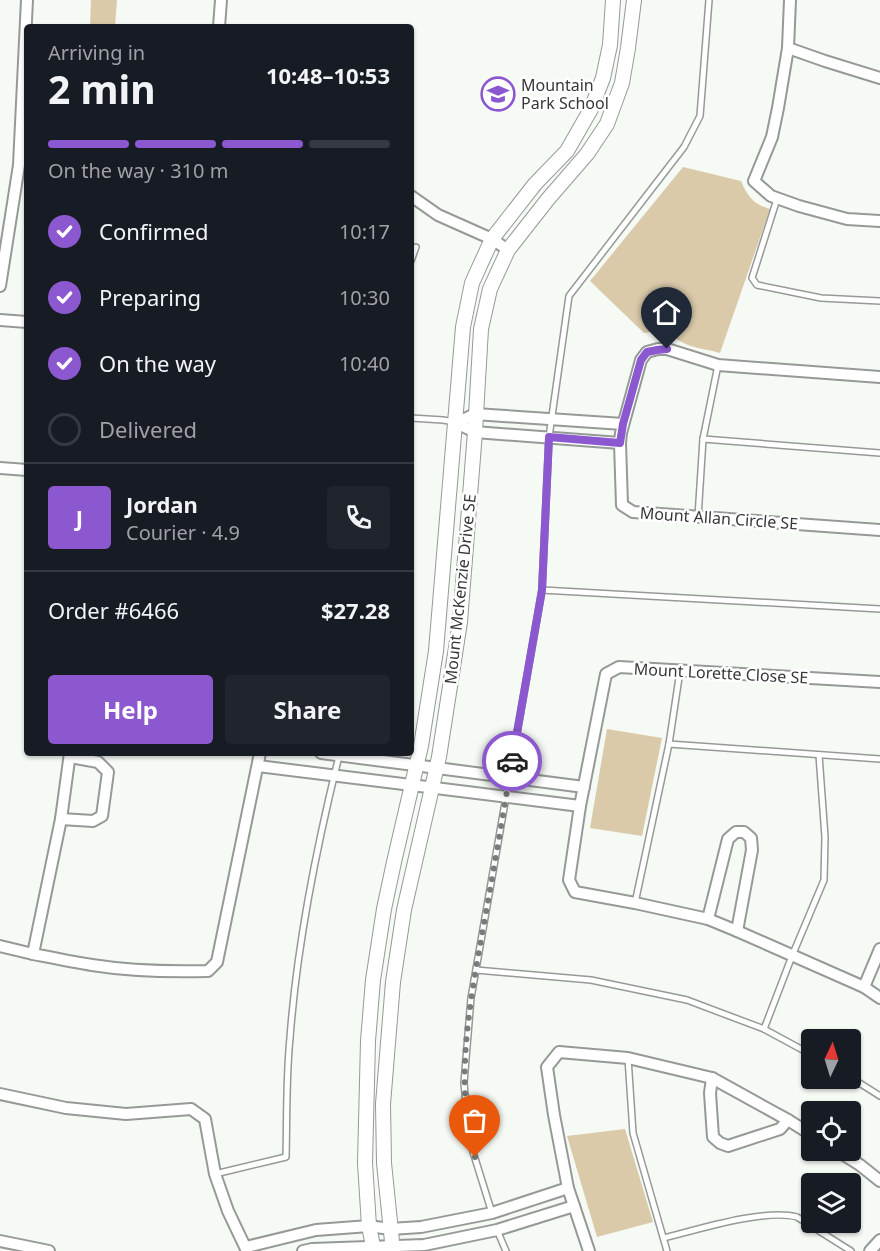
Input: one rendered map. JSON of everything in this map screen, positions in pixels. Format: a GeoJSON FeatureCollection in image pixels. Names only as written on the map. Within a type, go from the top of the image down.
{"type":"FeatureCollection","features":[{"type":"Feature","properties":{"kind":"street"},"geometry":{"type":"LineString","coordinates":[[26,24],[27,0]]}},
{"type":"Feature","properties":{"kind":"street"},"geometry":{"type":"LineString","coordinates":[[219,24],[221,0]]}},
{"type":"Feature","properties":{"kind":"street","name":"Mount McKenzie Drive SE"},"geometry":{"type":"LineString","coordinates":[[373,1248],[369,1226],[365,1163],[368,1041],[372,990],[387,897],[421,746],[436,651],[463,327],[472,283],[492,239],[535,184],[567,151],[591,109],[603,78],[610,45],[613,0]]}},
{"type":"Feature","properties":{"kind":"street","name":"Mount McKenzie Drive SE"},"geometry":{"type":"LineString","coordinates":[[393,1249],[384,1162],[384,1104],[393,982],[404,910],[437,768],[460,622],[481,329],[490,290],[508,250],[587,154],[607,124],[621,84],[634,0]]}},
{"type":"Feature","properties":{"kind":"street"},"geometry":{"type":"LineString","coordinates":[[790,0],[788,48],[772,137],[754,181],[777,199],[847,219],[880,221]]}},
{"type":"Feature","properties":{"kind":"street"},"geometry":{"type":"LineString","coordinates":[[788,48],[880,78]]}},
{"type":"Feature","properties":{"kind":"street"},"geometry":{"type":"LineString","coordinates":[[0,286],[23,165],[24,124]]}},
{"type":"Feature","properties":{"kind":"street"},"geometry":{"type":"LineString","coordinates":[[414,198],[438,215],[492,239],[508,250]]}},
{"type":"Feature","properties":{"kind":"street"},"geometry":{"type":"LineString","coordinates":[[0,320],[24,322]]}},
{"type":"Feature","properties":{"kind":"street","name":"Mount Allan Circle SE"},"geometry":{"type":"LineString","coordinates":[[880,377],[718,365],[667,349],[647,352],[641,360],[620,443],[622,505],[633,512],[880,530]]}},
{"type":"Feature","properties":{"kind":"street"},"geometry":{"type":"LineString","coordinates":[[456,423],[476,414],[623,424]]}},
{"type":"Feature","properties":{"kind":"street"},"geometry":{"type":"LineString","coordinates":[[456,423],[475,432],[620,443]]}},
{"type":"Feature","properties":{"kind":"street"},"geometry":{"type":"LineString","coordinates":[[0,468],[24,470]]}},
{"type":"Feature","properties":{"kind":"street","name":"Mount Lorette Close SE"},"geometry":{"type":"LineString","coordinates":[[880,682],[619,667],[606,674],[580,806],[569,880],[575,892],[708,919],[864,987],[880,998]]}},
{"type":"Feature","properties":{"kind":"street"},"geometry":{"type":"LineString","coordinates":[[33,954],[61,819],[70,756]]}},
{"type":"Feature","properties":{"kind":"street"},"geometry":{"type":"LineString","coordinates":[[61,819],[93,821],[102,816],[108,772],[98,762],[74,756]]}},
{"type":"Feature","properties":{"kind":"street"},"geometry":{"type":"LineString","coordinates":[[0,946],[94,966],[151,971],[208,971],[217,962],[260,756]]}},
{"type":"Feature","properties":{"kind":"street"},"geometry":{"type":"LineString","coordinates":[[353,756],[584,787]]}},
{"type":"Feature","properties":{"kind":"street"},"geometry":{"type":"LineString","coordinates":[[258,766],[580,806]]}},
{"type":"Feature","properties":{"kind":"street"},"geometry":{"type":"LineString","coordinates":[[708,919],[728,839],[736,832],[744,832],[751,838],[752,850],[737,931]]}},
{"type":"Feature","properties":{"kind":"street"},"geometry":{"type":"LineString","coordinates":[[864,987],[880,949]]}},
{"type":"Feature","properties":{"kind":"street"},"geometry":{"type":"LineString","coordinates":[[589,1251],[568,1188],[554,1115],[547,1067],[559,1052],[628,1058],[712,1078],[801,1128]]}},
{"type":"Feature","properties":{"kind":"street"},"geometry":{"type":"LineString","coordinates":[[712,1078],[710,1093],[713,1137],[720,1143],[728,1146],[780,1129],[788,1120]]}},
{"type":"Feature","properties":{"kind":"street"},"geometry":{"type":"LineString","coordinates":[[0,1094],[66,1108],[126,1114],[191,1109],[205,1119],[215,1174],[228,1211],[247,1249],[316,1230],[369,1226],[390,1229],[422,1227],[492,1213],[568,1188]]}},
{"type":"Feature","properties":{"kind":"street"},"geometry":{"type":"LineString","coordinates":[[854,1161],[880,1181]]}},
{"type":"Feature","properties":{"kind":"street"},"geometry":{"type":"LineString","coordinates":[[303,1251],[393,1249],[424,1245],[497,1230],[574,1206]]}},
{"type":"Feature","properties":{"kind":"street"},"geometry":{"type":"LineString","coordinates":[[492,1213],[497,1230]]}},
{"type":"Feature","properties":{"kind":"street"},"geometry":{"type":"LineString","coordinates":[[0,1240],[49,1251]]}},
{"type":"Feature","properties":{"kind":"street"},"geometry":{"type":"LineString","coordinates":[[870,1251],[880,1240]]}},
{"type":"Feature","properties":{"kind":"lane"},"geometry":{"type":"LineString","coordinates":[[492,1213],[470,1139],[464,1083],[471,998],[542,590],[549,437],[569,296],[684,147],[700,116],[709,0]]}},
{"type":"Feature","properties":{"kind":"lane"},"geometry":{"type":"LineString","coordinates":[[777,199],[752,278],[757,285],[821,298],[880,301]]}},
{"type":"Feature","properties":{"kind":"lane"},"geometry":{"type":"LineString","coordinates":[[414,253],[416,248]]}},
{"type":"Feature","properties":{"kind":"lane"},"geometry":{"type":"LineString","coordinates":[[698,517],[703,439],[718,365]]}},
{"type":"Feature","properties":{"kind":"lane"},"geometry":{"type":"LineString","coordinates":[[414,418],[456,423]]}},
{"type":"Feature","properties":{"kind":"lane"},"geometry":{"type":"LineString","coordinates":[[703,439],[880,453]]}},
{"type":"Feature","properties":{"kind":"lane"},"geometry":{"type":"LineString","coordinates":[[542,590],[880,609]]}},
{"type":"Feature","properties":{"kind":"lane"},"geometry":{"type":"LineString","coordinates":[[635,903],[669,744],[680,671]]}},
{"type":"Feature","properties":{"kind":"lane"},"geometry":{"type":"LineString","coordinates":[[669,744],[880,759]]}},
{"type":"Feature","properties":{"kind":"lane"},"geometry":{"type":"LineString","coordinates":[[764,1029],[824,880],[825,837],[819,755]]}},
{"type":"Feature","properties":{"kind":"lane"},"geometry":{"type":"LineString","coordinates":[[215,1174],[286,1156],[290,1039],[300,950],[308,894],[339,756]]}},
{"type":"Feature","properties":{"kind":"lane"},"geometry":{"type":"LineString","coordinates":[[476,970],[591,980],[687,1000],[764,1029],[801,1049]]}},
{"type":"Feature","properties":{"kind":"lane"},"geometry":{"type":"LineString","coordinates":[[628,1058],[633,1133],[667,1251]]}},
{"type":"Feature","properties":{"kind":"lane"},"geometry":{"type":"LineString","coordinates":[[861,1083],[880,1096]]}},
{"type":"Feature","properties":{"kind":"lane"},"geometry":{"type":"LineString","coordinates":[[664,1238],[750,1217],[783,1214],[797,1217],[851,1251]]}},
{"type":"Feature","properties":{"kind":"lane"},"geometry":{"type":"LineString","coordinates":[[497,1230],[506,1251]]}},
{"type":"Feature","properties":{"kind":"shaded area"},"geometry":{"type":"Polygon","coordinates":[[[91,0],[117,0],[115,24],[90,24],[91,0]]]}},
{"type":"Feature","properties":{"kind":"shaded area"},"geometry":{"type":"Polygon","coordinates":[[[683,167],[741,181],[752,199],[759,205],[770,209],[720,353],[691,346],[665,333],[644,333],[590,281],[683,167]]]}},
{"type":"Feature","properties":{"kind":"shaded area"},"geometry":{"type":"Polygon","coordinates":[[[607,729],[662,738],[642,836],[590,828],[607,729]]]}},
{"type":"Feature","properties":{"kind":"shaded area"},"geometry":{"type":"Polygon","coordinates":[[[625,1129],[653,1222],[597,1237],[567,1136],[625,1129]]]}},
{"type":"Feature","properties":{"kind":"way so far"},"geometry":{"type":"LineString","coordinates":[[475,1157],[470,1139],[464,1083],[471,998],[512,761]]}},
{"type":"Feature","properties":{"kind":"place","name":"Mountain Park School"},"geometry":{"type":"Point","coordinates":[498,94]}},
{"type":"Feature","properties":{"kind":"route"},"geometry":{"type":"LineString","coordinates":[[512,761],[542,590],[549,437],[620,443],[641,360],[647,352],[667,349]]}}]}
